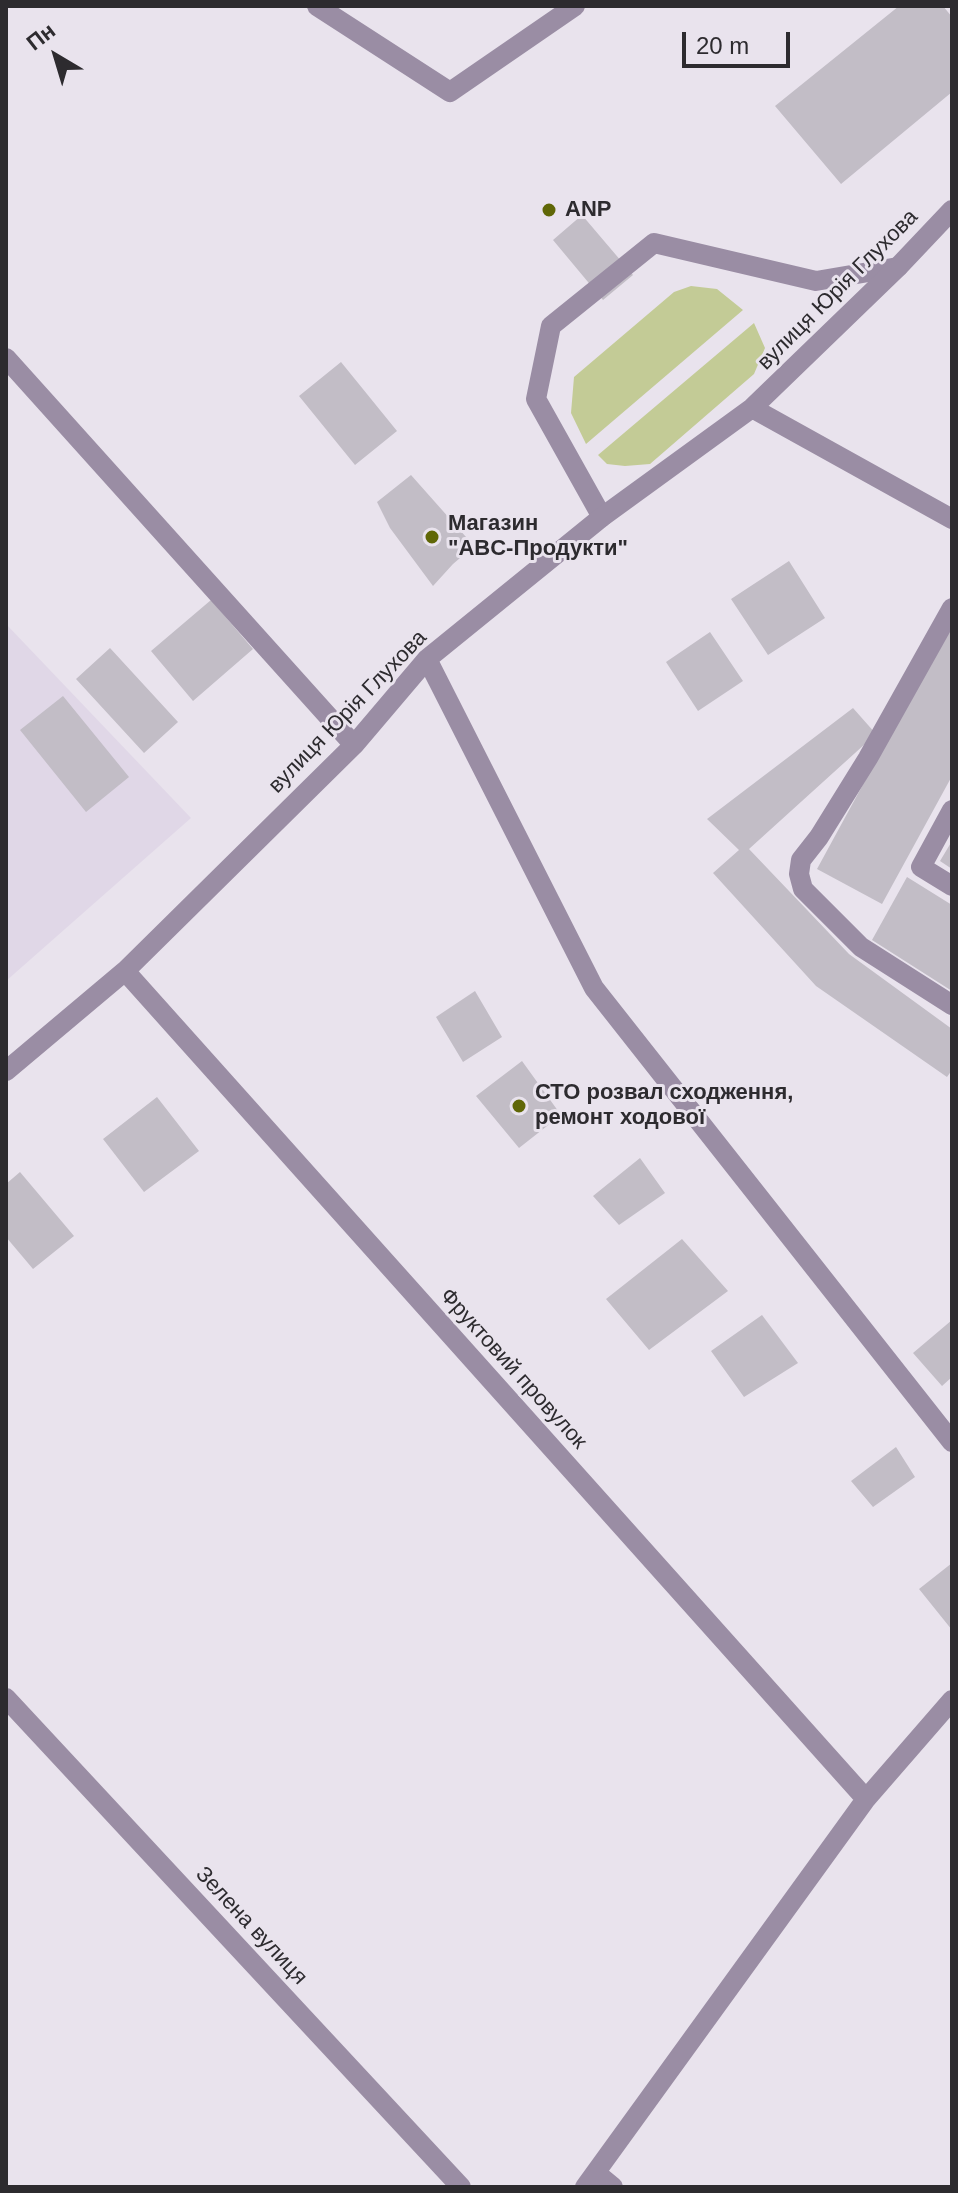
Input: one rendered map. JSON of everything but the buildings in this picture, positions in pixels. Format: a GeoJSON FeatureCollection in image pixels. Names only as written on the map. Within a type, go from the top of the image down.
{"type":"FeatureCollection","features":[{"type":"Feature","properties":{"kind":"street"},"geometry":{"type":"LineString","coordinates":[[317,6],[450,92],[575,6]]}},
{"type":"Feature","properties":{"kind":"street","name":"вулиця Юрія Глухова"},"geometry":{"type":"LineString","coordinates":[[6,1071],[125,971],[354,745],[427,659],[602,517],[752,408],[898,267],[952,210]]}},
{"type":"Feature","properties":{"kind":"street"},"geometry":{"type":"LineString","coordinates":[[602,517],[536,399],[551,326],[654,243],[816,281],[898,267]]}},
{"type":"Feature","properties":{"kind":"street"},"geometry":{"type":"LineString","coordinates":[[6,358],[354,745]]}},
{"type":"Feature","properties":{"kind":"street"},"geometry":{"type":"LineString","coordinates":[[752,408],[952,519]]}},
{"type":"Feature","properties":{"kind":"street"},"geometry":{"type":"LineString","coordinates":[[952,608],[868,758],[819,837],[801,860],[799,874],[803,889],[861,947],[952,1005]]}},
{"type":"Feature","properties":{"kind":"street"},"geometry":{"type":"LineString","coordinates":[[427,659],[594,988],[952,1442]]}},
{"type":"Feature","properties":{"kind":"street"},"geometry":{"type":"LineString","coordinates":[[952,810],[921,867],[952,886]]}},
{"type":"Feature","properties":{"kind":"street","name":"Фруктовий провулок"},"geometry":{"type":"LineString","coordinates":[[125,971],[866,1799]]}},
{"type":"Feature","properties":{"kind":"street","name":"Зелена вулиця"},"geometry":{"type":"LineString","coordinates":[[6,1698],[461,2187]]}},
{"type":"Feature","properties":{"kind":"street"},"geometry":{"type":"LineString","coordinates":[[613,2187],[590,2180],[866,1799],[952,1700]]}},
{"type":"Feature","properties":{"kind":"shaded area"},"geometry":{"type":"Polygon","coordinates":[[[6,624],[191,818],[6,981],[6,624]]]}},
{"type":"Feature","properties":{"kind":"green space"},"geometry":{"type":"Polygon","coordinates":[[[691,286],[717,289],[743,310],[586,444],[571,413],[574,377],[674,292],[691,286]]]}},
{"type":"Feature","properties":{"kind":"green space"},"geometry":{"type":"Polygon","coordinates":[[[754,323],[765,348],[754,374],[650,464],[607,464],[598,455],[754,323]]]}},
{"type":"Feature","properties":{"kind":"place","name":"ANP"},"geometry":{"type":"Point","coordinates":[549,210]}},
{"type":"Feature","properties":{"kind":"place","name":"Магазин \"ABC-Продукти\""},"geometry":{"type":"Point","coordinates":[432,537]}},
{"type":"Feature","properties":{"kind":"place","name":"СТО розвал сходження, ремонт ходової"},"geometry":{"type":"Point","coordinates":[519,1106]}}]}
